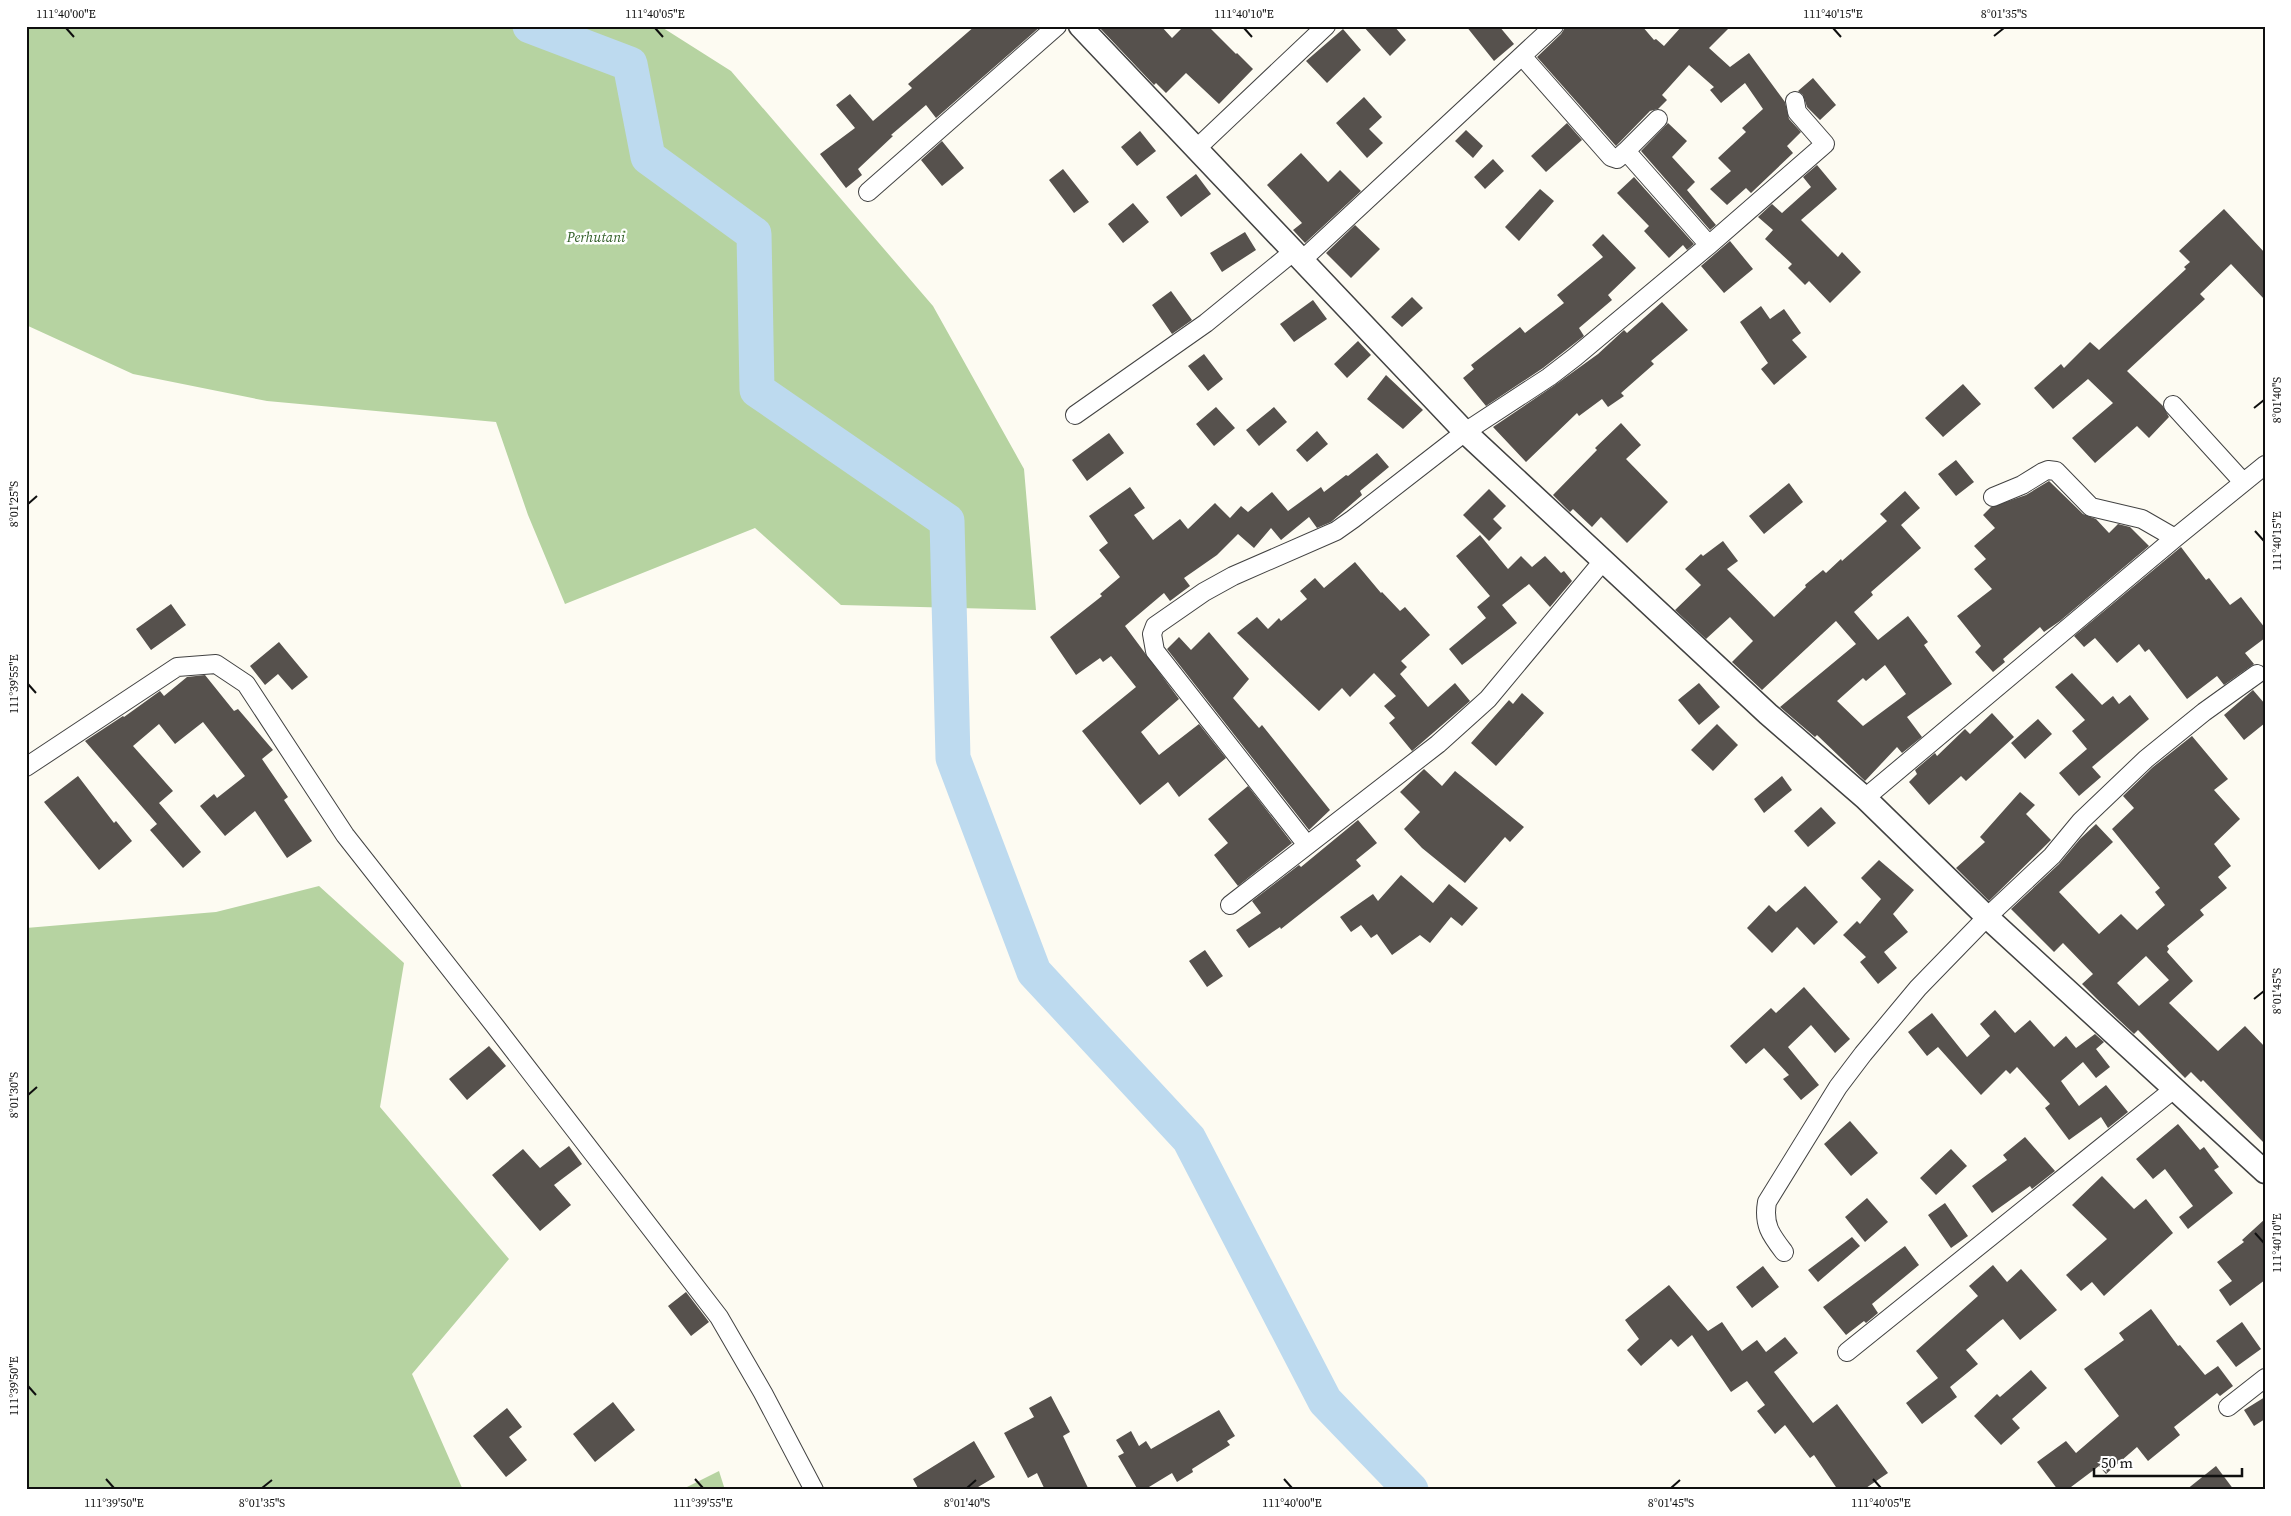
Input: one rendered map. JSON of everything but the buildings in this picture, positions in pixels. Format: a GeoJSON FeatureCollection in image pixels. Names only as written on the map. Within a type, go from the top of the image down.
{"type":"FeatureCollection","features":[{"type":"Feature","properties":{"kind":"street"},"geometry":{"type":"LineString","coordinates":[[868,192],[1058,26]]}},
{"type":"Feature","properties":{"kind":"street"},"geometry":{"type":"LineString","coordinates":[[1080,26],[1465,432],[1768,714],[1865,798],[1987,917],[2265,1172]]}},
{"type":"Feature","properties":{"kind":"street"},"geometry":{"type":"LineString","coordinates":[[1196,149],[1326,26]]}},
{"type":"Feature","properties":{"kind":"street"},"geometry":{"type":"LineString","coordinates":[[1075,415],[1297,257],[1554,26]]}},
{"type":"Feature","properties":{"kind":"street"},"geometry":{"type":"LineString","coordinates":[[1522,56],[1610,156],[1617,159],[1658,119]]}},
{"type":"Feature","properties":{"kind":"street"},"geometry":{"type":"LineString","coordinates":[[1307,845],[1155,651],[1152,634],[1156,626],[1204,592],[1232,576],[1336,531],[1465,432],[1549,376],[1709,245],[1825,144],[1797,112],[1795,101]]}},
{"type":"Feature","properties":{"kind":"street"},"geometry":{"type":"LineString","coordinates":[[1626,151],[1709,245]]}},
{"type":"Feature","properties":{"kind":"street"},"geometry":{"type":"LineString","coordinates":[[2173,405],[2243,482]]}},
{"type":"Feature","properties":{"kind":"street"},"geometry":{"type":"LineString","coordinates":[[1865,798],[2265,465]]}},
{"type":"Feature","properties":{"kind":"street"},"geometry":{"type":"LineString","coordinates":[[1993,497],[2022,485],[2043,472],[2048,470],[2056,471],[2091,507],[2142,519],[2175,538]]}},
{"type":"Feature","properties":{"kind":"street"},"geometry":{"type":"LineString","coordinates":[[1230,905],[1438,744],[1488,699],[1603,561]]}},
{"type":"Feature","properties":{"kind":"street"},"geometry":{"type":"LineString","coordinates":[[26,767],[177,667],[216,664],[246,684],[344,835],[490,1018],[719,1317],[763,1393],[814,1490]]}},
{"type":"Feature","properties":{"kind":"street"},"geometry":{"type":"LineString","coordinates":[[1784,1252],[1772,1236],[1765,1215],[1767,1202],[1838,1087],[1863,1054],[1918,988],[1987,917],[2052,856],[2081,820],[2146,759],[2204,712],[2257,674]]}},
{"type":"Feature","properties":{"kind":"street"},"geometry":{"type":"LineString","coordinates":[[1847,1352],[2174,1089]]}},
{"type":"Feature","properties":{"kind":"street"},"geometry":{"type":"LineString","coordinates":[[2228,1407],[2265,1378]]}},
{"type":"Feature","properties":{"kind":"green space","name":"Perhutani"},"geometry":{"type":"Polygon","coordinates":[[[26,26],[660,26],[731,71],[933,306],[1024,469],[1036,610],[841,605],[755,528],[565,604],[528,515],[496,422],[267,401],[133,374],[26,325],[26,26]]]}},
{"type":"Feature","properties":{"kind":"green space"},"geometry":{"type":"Polygon","coordinates":[[[319,886],[404,963],[380,1107],[509,1259],[412,1374],[463,1490],[26,1490],[26,928],[216,912],[319,886]]]}},
{"type":"Feature","properties":{"kind":"green space"},"geometry":{"type":"Polygon","coordinates":[[[719,1471],[725,1490],[681,1490],[719,1471]]]}},
{"type":"Feature","properties":{"kind":"waterway"},"geometry":{"type":"LineString","coordinates":[[530,26],[630,64],[648,157],[754,234],[757,390],[947,521],[953,758],[1034,972],[1189,1139],[1325,1401],[1411,1490]]}}]}
